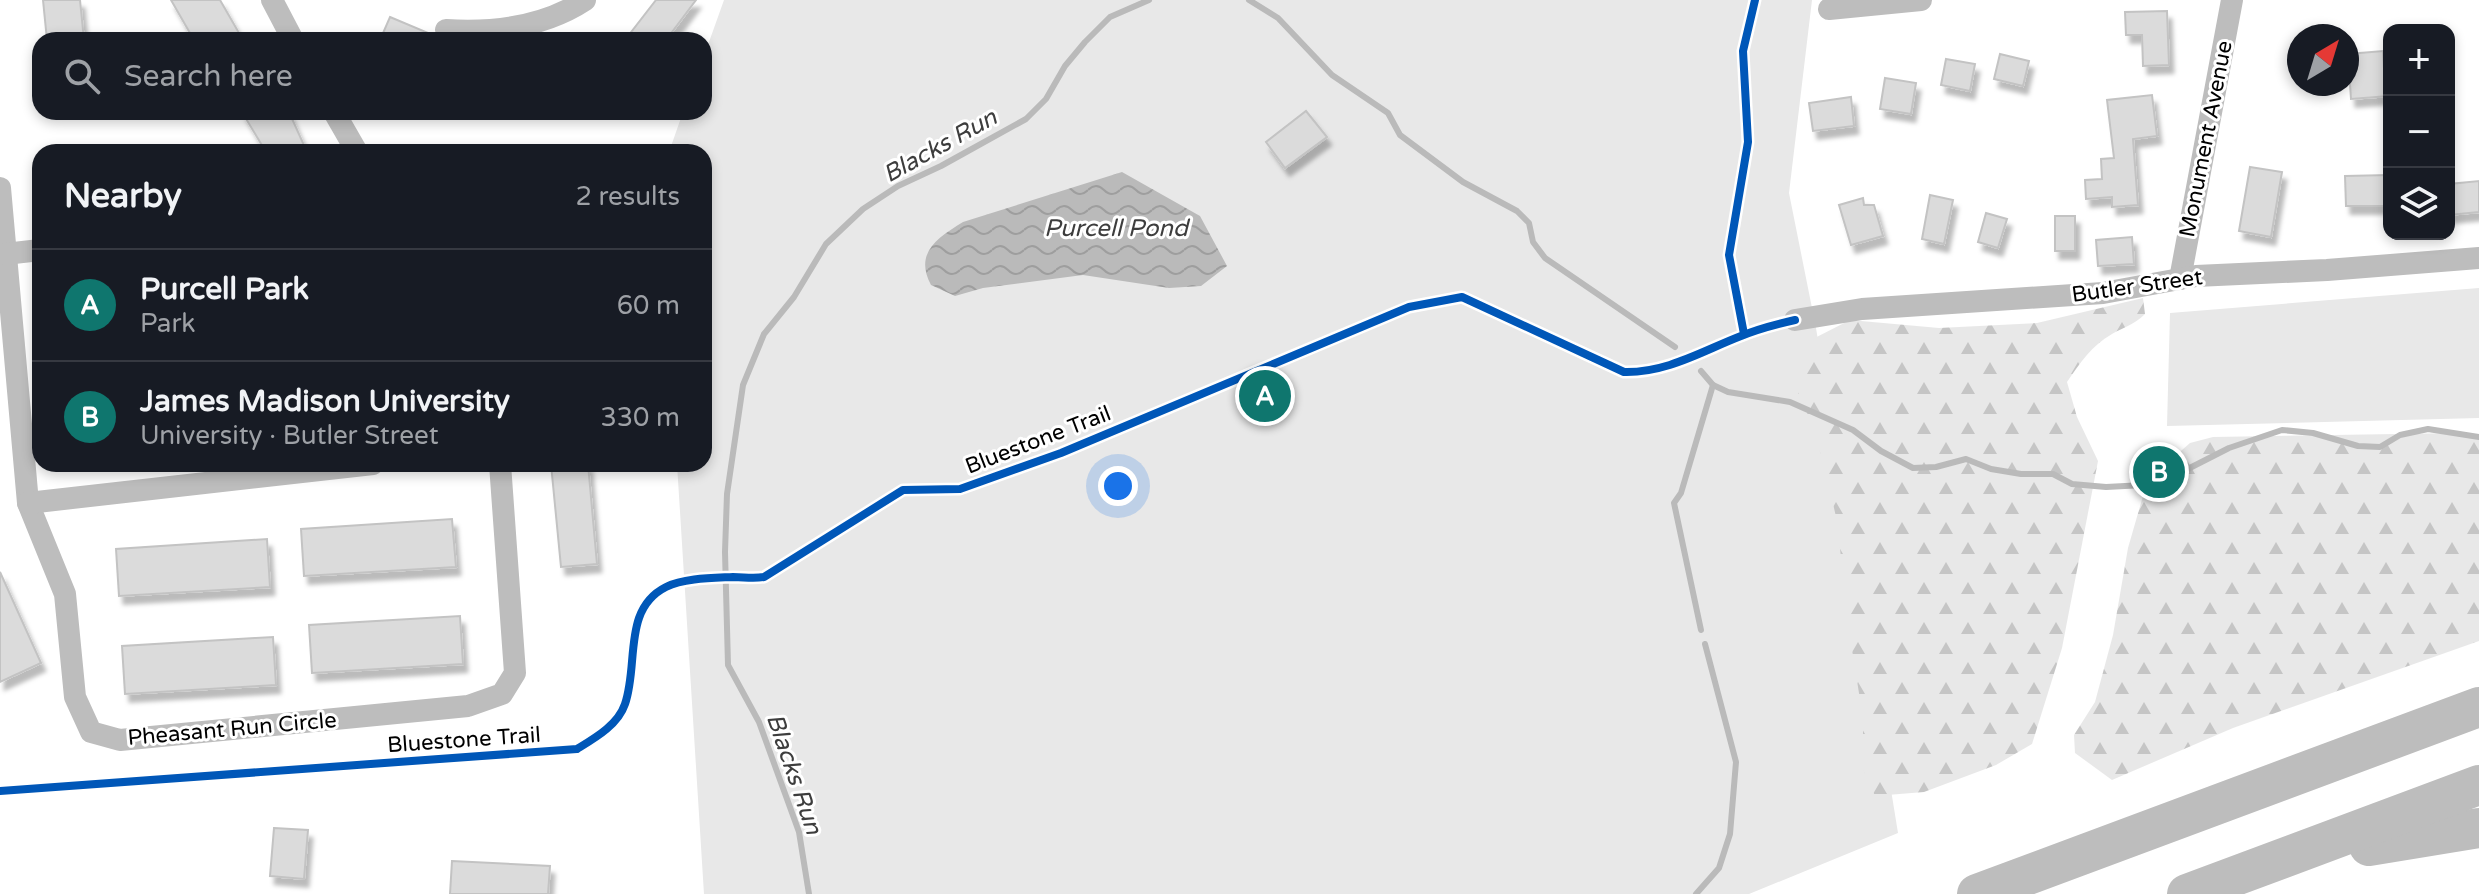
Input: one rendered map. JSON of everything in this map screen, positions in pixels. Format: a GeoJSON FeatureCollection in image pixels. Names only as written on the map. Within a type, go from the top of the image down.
{"type":"FeatureCollection","features":[{"type":"Feature","properties":{"kind":"highway"},"geometry":{"type":"LineString","coordinates":[[1977,894],[2479,707]]}},
{"type":"Feature","properties":{"kind":"highway"},"geometry":{"type":"LineString","coordinates":[[2195,891],[2479,785]]}},
{"type":"Feature","properties":{"kind":"highway"},"geometry":{"type":"LineString","coordinates":[[2195,891],[2362,847],[2479,828]]}},
{"type":"Feature","properties":{"kind":"street"},"geometry":{"type":"LineString","coordinates":[[272,0],[289,32]]}},
{"type":"Feature","properties":{"kind":"street"},"geometry":{"type":"LineString","coordinates":[[446,30],[488,31],[518,27],[559,14],[585,0]]}},
{"type":"Feature","properties":{"kind":"street"},"geometry":{"type":"LineString","coordinates":[[1829,9],[1921,0]]}},
{"type":"Feature","properties":{"kind":"street","name":"Monument Avenue"},"geometry":{"type":"LineString","coordinates":[[2180,279],[2232,0]]}},
{"type":"Feature","properties":{"kind":"street"},"geometry":{"type":"LineString","coordinates":[[339,120],[352,144]]}},
{"type":"Feature","properties":{"kind":"street","name":"Pheasant Run Circle"},"geometry":{"type":"LineString","coordinates":[[0,188],[28,503],[65,594],[75,697],[91,732],[120,740],[468,706],[502,694],[515,673],[501,472]]}},
{"type":"Feature","properties":{"kind":"street"},"geometry":{"type":"LineString","coordinates":[[5,254],[32,251]]}},
{"type":"Feature","properties":{"kind":"street","name":"Butler Street"},"geometry":{"type":"LineString","coordinates":[[1795,320],[1862,309],[2103,293],[2180,279],[2479,258]]}},
{"type":"Feature","properties":{"kind":"street"},"geometry":{"type":"LineString","coordinates":[[28,503],[302,472]]}},
{"type":"Feature","properties":{"kind":"green space"},"geometry":{"type":"Polygon","coordinates":[[[724,0],[1812,0],[1789,193],[1816,328],[1898,833],[1749,894],[704,894],[678,472],[712,472],[712,144],[672,144],[680,120],[712,120],[712,34],[724,0]]]}},
{"type":"Feature","properties":{"kind":"green space"},"geometry":{"type":"Polygon","coordinates":[[[2479,288],[2479,418],[2167,426],[2170,313],[2479,288]]]}},
{"type":"Feature","properties":{"kind":"green space"},"geometry":{"type":"Polygon","coordinates":[[[2143,298],[2145,314],[2098,344],[2067,382],[2077,417],[2098,461],[2062,648],[2032,744],[1996,765],[1924,792],[1875,796],[1863,769],[1863,718],[1849,631],[1837,521],[1822,456],[1798,402],[1801,345],[1850,320],[1939,328],[2037,323],[2143,298]]]}},
{"type":"Feature","properties":{"kind":"green space"},"geometry":{"type":"Polygon","coordinates":[[[2459,433],[2479,437],[2479,641],[2233,728],[2112,780],[2075,753],[2074,735],[2095,702],[2113,635],[2128,548],[2145,489],[2166,464],[2190,443],[2213,437],[2459,433]]]}},
{"type":"Feature","properties":{"kind":"water","name":"Purcell Pond"},"geometry":{"type":"Polygon","coordinates":[[[1122,172],[1200,216],[1227,266],[1201,286],[1169,288],[1083,275],[983,288],[955,296],[931,285],[926,274],[927,255],[937,241],[963,222],[1122,172]]]}},
{"type":"Feature","properties":{"kind":"building"},"geometry":{"type":"Polygon","coordinates":[[[43,0],[80,0],[83,32],[46,32],[43,0]]]}},
{"type":"Feature","properties":{"kind":"building"},"geometry":{"type":"Polygon","coordinates":[[[171,0],[220,0],[238,32],[189,32],[171,0]]]}},
{"type":"Feature","properties":{"kind":"building"},"geometry":{"type":"Polygon","coordinates":[[[656,0],[696,0],[672,32],[631,32],[656,0]]]}},
{"type":"Feature","properties":{"kind":"building"},"geometry":{"type":"Polygon","coordinates":[[[2167,11],[2169,65],[2143,66],[2142,35],[2126,35],[2125,12],[2167,11]]]}},
{"type":"Feature","properties":{"kind":"building"},"geometry":{"type":"Polygon","coordinates":[[[390,17],[426,32],[383,32],[390,17]]]}},
{"type":"Feature","properties":{"kind":"building"},"geometry":{"type":"Polygon","coordinates":[[[2383,51],[2383,96],[2351,99],[2351,96],[2359,96],[2359,53],[2383,51]]]}},
{"type":"Feature","properties":{"kind":"building"},"geometry":{"type":"Polygon","coordinates":[[[2000,54],[2029,61],[2023,86],[1994,79],[2000,54]]]}},
{"type":"Feature","properties":{"kind":"building"},"geometry":{"type":"Polygon","coordinates":[[[1946,59],[1975,64],[1970,91],[1941,85],[1946,59]]]}},
{"type":"Feature","properties":{"kind":"building"},"geometry":{"type":"Polygon","coordinates":[[[1885,78],[1916,83],[1911,114],[1880,109],[1885,78]]]}},
{"type":"Feature","properties":{"kind":"building"},"geometry":{"type":"Polygon","coordinates":[[[2152,95],[2157,136],[2133,139],[2138,205],[2112,207],[2112,197],[2086,199],[2085,180],[2102,179],[2101,159],[2114,158],[2107,100],[2152,95]]]}},
{"type":"Feature","properties":{"kind":"building"},"geometry":{"type":"Polygon","coordinates":[[[1851,97],[1854,126],[1813,131],[1809,103],[1851,97]]]}},
{"type":"Feature","properties":{"kind":"building"},"geometry":{"type":"Polygon","coordinates":[[[1306,111],[1327,137],[1285,168],[1266,142],[1306,111]]]}},
{"type":"Feature","properties":{"kind":"building"},"geometry":{"type":"Polygon","coordinates":[[[247,120],[293,120],[303,144],[261,144],[247,120]]]}},
{"type":"Feature","properties":{"kind":"building"},"geometry":{"type":"Polygon","coordinates":[[[2250,167],[2282,172],[2271,237],[2239,231],[2250,167]]]}},
{"type":"Feature","properties":{"kind":"building"},"geometry":{"type":"Polygon","coordinates":[[[2383,175],[2383,206],[2346,206],[2345,176],[2383,175]]]}},
{"type":"Feature","properties":{"kind":"building"},"geometry":{"type":"Polygon","coordinates":[[[2479,181],[2479,212],[2455,214],[2455,183],[2479,181]]]}},
{"type":"Feature","properties":{"kind":"building"},"geometry":{"type":"Polygon","coordinates":[[[1930,195],[1953,200],[1944,244],[1922,239],[1930,195]]]}},
{"type":"Feature","properties":{"kind":"building"},"geometry":{"type":"Polygon","coordinates":[[[1863,198],[1864,205],[1874,205],[1883,236],[1851,245],[1839,205],[1863,198]]]}},
{"type":"Feature","properties":{"kind":"building"},"geometry":{"type":"Polygon","coordinates":[[[1986,213],[2007,219],[1998,248],[1978,242],[1986,213]]]}},
{"type":"Feature","properties":{"kind":"building"},"geometry":{"type":"Polygon","coordinates":[[[2055,216],[2075,216],[2075,251],[2055,251],[2055,216]]]}},
{"type":"Feature","properties":{"kind":"building"},"geometry":{"type":"Polygon","coordinates":[[[2132,237],[2134,264],[2098,266],[2096,240],[2132,237]]]}},
{"type":"Feature","properties":{"kind":"building"},"geometry":{"type":"Polygon","coordinates":[[[552,472],[589,472],[597,564],[561,567],[552,472]]]}},
{"type":"Feature","properties":{"kind":"building"},"geometry":{"type":"Polygon","coordinates":[[[452,519],[456,567],[304,576],[301,529],[452,519]]]}},
{"type":"Feature","properties":{"kind":"building"},"geometry":{"type":"Polygon","coordinates":[[[267,539],[270,587],[119,596],[116,549],[267,539]]]}},
{"type":"Feature","properties":{"kind":"building"},"geometry":{"type":"Polygon","coordinates":[[[0,572],[41,663],[0,682],[0,572]]]}},
{"type":"Feature","properties":{"kind":"building"},"geometry":{"type":"Polygon","coordinates":[[[460,616],[463,664],[312,673],[309,625],[460,616]]]}},
{"type":"Feature","properties":{"kind":"building"},"geometry":{"type":"Polygon","coordinates":[[[273,637],[276,685],[125,694],[122,646],[273,637]]]}},
{"type":"Feature","properties":{"kind":"building"},"geometry":{"type":"Polygon","coordinates":[[[274,828],[308,830],[304,879],[270,876],[274,828]]]}},
{"type":"Feature","properties":{"kind":"building"},"geometry":{"type":"Polygon","coordinates":[[[452,861],[550,866],[548,894],[450,894],[452,861]]]}},
{"type":"Feature","properties":{"kind":"waterway","name":"Blacks Run"},"geometry":{"type":"LineString","coordinates":[[809,894],[799,832],[759,722],[728,665],[727,494],[743,385],[764,334],[794,297],[826,244],[863,209],[898,186],[1026,119],[1046,99],[1065,66],[1110,17],[1149,0]]}},
{"type":"Feature","properties":{"kind":"waterway"},"geometry":{"type":"LineString","coordinates":[[1249,0],[1278,18],[1332,75],[1388,113],[1400,135],[1463,182],[1517,211],[1529,223],[1533,242],[1545,258],[1675,347]]}},
{"type":"Feature","properties":{"kind":"waterway"},"geometry":{"type":"LineString","coordinates":[[1701,371],[1713,385],[1728,392],[1790,402],[1853,430],[1881,451],[1913,468],[1936,467],[1966,459],[1991,469],[2021,474],[2053,474],[2072,484],[2106,487],[2144,485],[2174,476],[2229,448],[2282,430],[2313,433],[2358,446],[2380,447],[2400,435],[2428,429],[2479,437]]}},
{"type":"Feature","properties":{"kind":"waterway"},"geometry":{"type":"LineString","coordinates":[[1701,630],[1674,503],[1681,493],[1713,385]]}},
{"type":"Feature","properties":{"kind":"waterway"},"geometry":{"type":"LineString","coordinates":[[1696,894],[1719,868],[1730,834],[1736,762],[1705,644]]}},
{"type":"Feature","properties":{"kind":"cycle path"},"geometry":{"type":"LineString","coordinates":[[1744,334],[1729,255],[1748,142],[1743,51],[1755,0]]}},
{"type":"Feature","properties":{"kind":"cycle path","name":"Bluestone Trail"},"geometry":{"type":"LineString","coordinates":[[0,791],[577,749],[605,730],[622,712],[629,688],[637,623],[652,597],[666,587],[699,579],[764,577],[903,490],[960,489],[1061,453],[1409,307],[1462,297],[1624,372],[1670,365],[1747,333],[1795,320]]}},
{"type":"Feature","properties":{"kind":"place","name":"Purcell Park"},"geometry":{"type":"Point","coordinates":[1265,396]}},
{"type":"Feature","properties":{"kind":"place","name":"James Madison University"},"geometry":{"type":"Point","coordinates":[2159,472]}}]}
